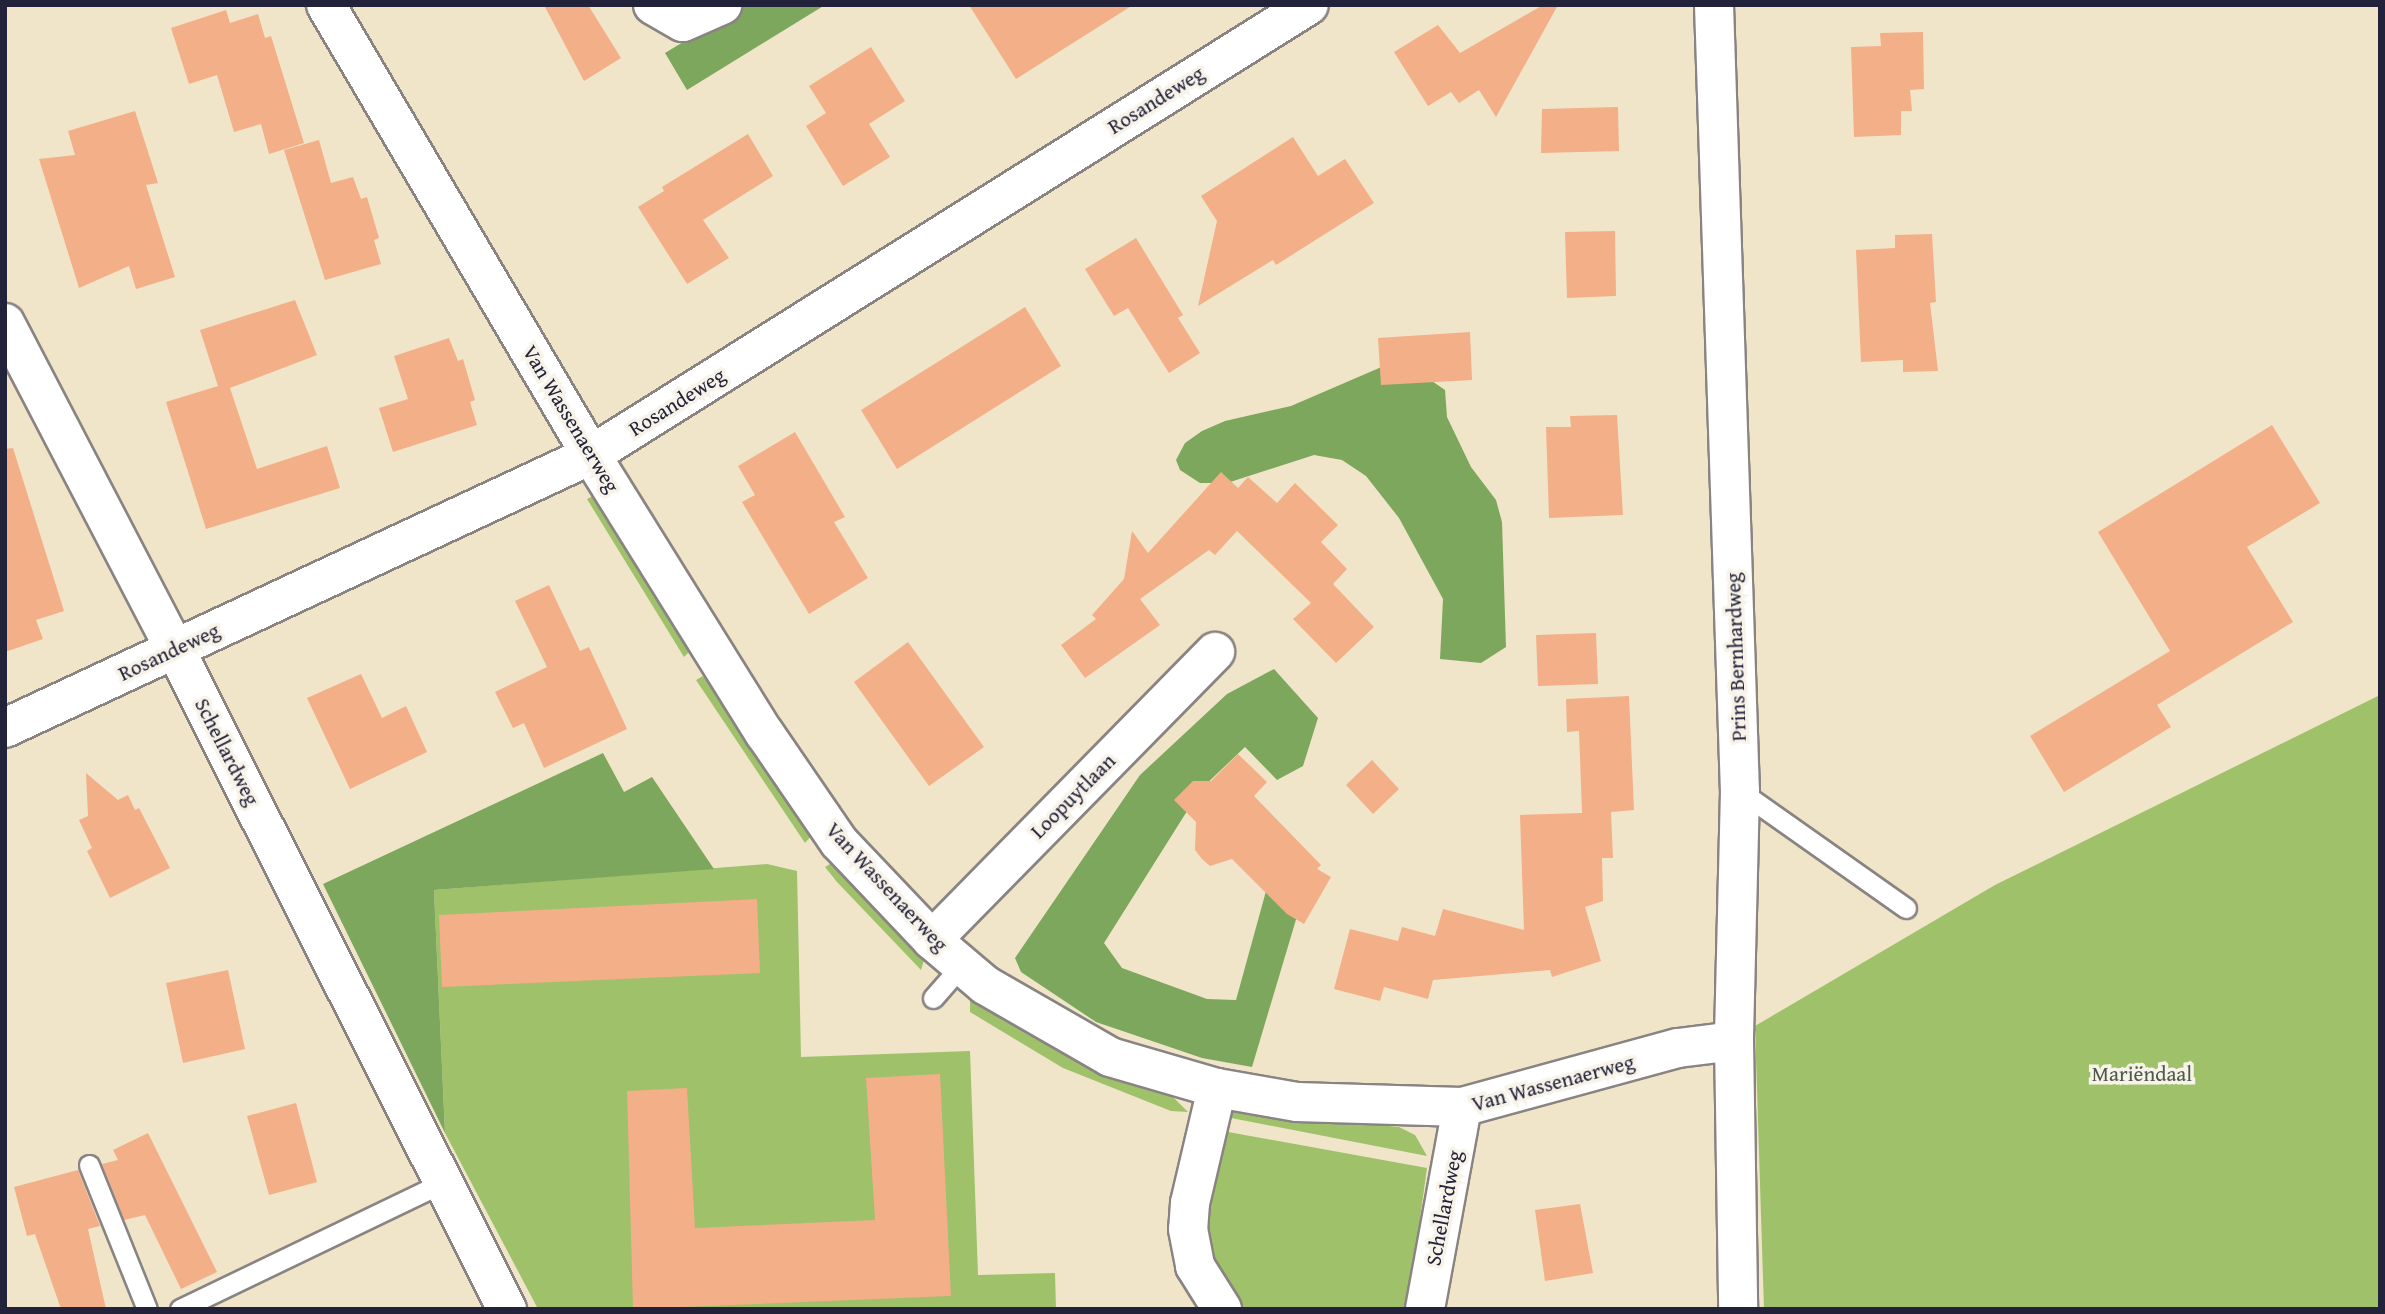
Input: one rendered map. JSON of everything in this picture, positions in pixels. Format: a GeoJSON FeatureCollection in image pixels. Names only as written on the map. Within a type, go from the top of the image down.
{"type":"FeatureCollection","features":[{"type":"Feature","properties":{"kind":"street","name":"Van Wassenaerweg"},"geometry":{"type":"LineString","coordinates":[[326,5],[591,455],[765,734],[839,842],[932,940],[985,985],[1110,1057],[1217,1088],[1297,1102],[1462,1107],[1678,1048],[1734,1041]]}},
{"type":"Feature","properties":{"kind":"street"},"geometry":{"type":"LineString","coordinates":[[653,5],[683,22],[722,5]]}},
{"type":"Feature","properties":{"kind":"street","name":"Rosandeweg"},"geometry":{"type":"LineString","coordinates":[[5,727],[591,455],[1309,5]]}},
{"type":"Feature","properties":{"kind":"street","name":"Prins Bernhardweg"},"geometry":{"type":"LineString","coordinates":[[1714,5],[1740,791],[1734,1041],[1738,1309]]}},
{"type":"Feature","properties":{"kind":"street","name":"Schellardweg"},"geometry":{"type":"LineString","coordinates":[[5,324],[176,649],[507,1309]]}},
{"type":"Feature","properties":{"kind":"street","name":"Loopuytlaan"},"geometry":{"type":"LineString","coordinates":[[932,940],[1215,652]]}},
{"type":"Feature","properties":{"kind":"street"},"geometry":{"type":"LineString","coordinates":[[1217,1088],[1185,1176],[1188,1230],[1195,1266],[1222,1309]]}},
{"type":"Feature","properties":{"kind":"street","name":"Schellardweg"},"geometry":{"type":"LineString","coordinates":[[1424,1309],[1462,1107]]}},
{"type":"Feature","properties":{"kind":"lane"},"geometry":{"type":"LineString","coordinates":[[1740,791],[1906,908]]}},
{"type":"Feature","properties":{"kind":"lane"},"geometry":{"type":"LineString","coordinates":[[933,998],[962,965]]}},
{"type":"Feature","properties":{"kind":"lane"},"geometry":{"type":"LineString","coordinates":[[89,1165],[147,1309]]}},
{"type":"Feature","properties":{"kind":"lane"},"geometry":{"type":"LineString","coordinates":[[180,1309],[444,1182]]}},
{"type":"Feature","properties":{"kind":"green space"},"geometry":{"type":"Polygon","coordinates":[[[744,5],[825,5],[687,90],[665,53],[744,5]]]}},
{"type":"Feature","properties":{"kind":"green space"},"geometry":{"type":"Polygon","coordinates":[[[1400,359],[1445,390],[1447,417],[1471,467],[1496,500],[1502,522],[1506,647],[1481,663],[1440,659],[1443,599],[1399,518],[1366,476],[1342,460],[1314,455],[1227,483],[1200,483],[1180,470],[1176,460],[1185,443],[1202,431],[1225,421],[1291,406],[1400,359]]]}},
{"type":"Feature","properties":{"kind":"green space"},"geometry":{"type":"Polygon","coordinates":[[[593,496],[691,650],[684,657],[587,499],[593,496]]]}},
{"type":"Feature","properties":{"kind":"green space"},"geometry":{"type":"Polygon","coordinates":[[[1274,669],[1318,718],[1303,766],[1277,780],[1245,747],[1201,789],[1104,943],[1122,968],[1207,999],[1236,1000],[1271,873],[1309,876],[1252,1067],[1202,1058],[1096,1022],[1021,972],[1015,958],[1140,775],[1227,694],[1274,669]]]}},
{"type":"Feature","properties":{"kind":"green space"},"geometry":{"type":"Polygon","coordinates":[[[703,676],[812,835],[805,843],[696,680],[703,676]]]}},
{"type":"Feature","properties":{"kind":"green space","name":"Mariëndaal"},"geometry":{"type":"Polygon","coordinates":[[[2380,695],[2380,1309],[1764,1309],[1755,1026],[1995,885],[2380,695]]]}},
{"type":"Feature","properties":{"kind":"green space"},"geometry":{"type":"Polygon","coordinates":[[[603,753],[624,792],[652,777],[714,869],[434,890],[445,1133],[323,884],[603,753]]]}},
{"type":"Feature","properties":{"kind":"green space"},"geometry":{"type":"Polygon","coordinates":[[[767,864],[797,871],[801,1057],[970,1051],[978,1275],[1055,1273],[1056,1309],[538,1309],[445,1133],[434,890],[767,864]]]}},
{"type":"Feature","properties":{"kind":"green space"},"geometry":{"type":"Polygon","coordinates":[[[830,864],[837,865],[925,957],[921,970],[837,882],[825,867],[830,864]]]}},
{"type":"Feature","properties":{"kind":"green space"},"geometry":{"type":"Polygon","coordinates":[[[970,998],[1063,1054],[1171,1095],[1188,1112],[1171,1111],[1063,1068],[970,1012],[970,998]]]}},
{"type":"Feature","properties":{"kind":"green space"},"geometry":{"type":"Polygon","coordinates":[[[1229,1109],[1399,1127],[1415,1135],[1427,1156],[1226,1117],[1229,1109]]]}},
{"type":"Feature","properties":{"kind":"green space"},"geometry":{"type":"Polygon","coordinates":[[[1223,1131],[1427,1168],[1409,1298],[1403,1309],[1240,1309],[1219,1289],[1202,1237],[1223,1131]]]}},
{"type":"Feature","properties":{"kind":"building"},"geometry":{"type":"Polygon","coordinates":[[[544,5],[588,5],[621,58],[584,81],[544,5]]]}},
{"type":"Feature","properties":{"kind":"building"},"geometry":{"type":"Polygon","coordinates":[[[969,5],[1133,5],[1016,79],[969,5]]]}},
{"type":"Feature","properties":{"kind":"building"},"geometry":{"type":"Polygon","coordinates":[[[1543,5],[1558,5],[1496,117],[1479,90],[1459,103],[1451,92],[1428,106],[1394,52],[1438,25],[1460,53],[1543,5]]]}},
{"type":"Feature","properties":{"kind":"building"},"geometry":{"type":"Polygon","coordinates":[[[226,10],[230,23],[258,14],[265,38],[271,36],[304,143],[269,154],[261,124],[234,132],[217,75],[189,84],[171,28],[226,10]]]}},
{"type":"Feature","properties":{"kind":"building"},"geometry":{"type":"Polygon","coordinates":[[[1923,32],[1924,89],[1910,90],[1912,111],[1901,111],[1901,135],[1854,137],[1851,47],[1881,46],[1880,33],[1923,32]]]}},
{"type":"Feature","properties":{"kind":"building"},"geometry":{"type":"Polygon","coordinates":[[[871,47],[905,101],[869,124],[890,157],[843,186],[806,126],[826,113],[809,86],[871,47]]]}},
{"type":"Feature","properties":{"kind":"building"},"geometry":{"type":"Polygon","coordinates":[[[1618,107],[1619,151],[1541,153],[1542,109],[1618,107]]]}},
{"type":"Feature","properties":{"kind":"building"},"geometry":{"type":"Polygon","coordinates":[[[135,111],[158,183],[146,185],[175,277],[136,289],[129,266],[79,288],[39,159],[75,155],[68,131],[135,111]]]}},
{"type":"Feature","properties":{"kind":"building"},"geometry":{"type":"Polygon","coordinates":[[[748,134],[773,176],[703,220],[729,258],[687,284],[638,207],[664,191],[662,187],[748,134]]]}},
{"type":"Feature","properties":{"kind":"building"},"geometry":{"type":"Polygon","coordinates":[[[1293,137],[1318,176],[1345,159],[1374,203],[1276,265],[1273,260],[1198,306],[1217,221],[1201,196],[1293,137]]]}},
{"type":"Feature","properties":{"kind":"building"},"geometry":{"type":"Polygon","coordinates":[[[319,140],[331,183],[353,177],[361,199],[367,197],[379,238],[374,240],[381,264],[325,280],[284,150],[319,140]]]}},
{"type":"Feature","properties":{"kind":"building"},"geometry":{"type":"Polygon","coordinates":[[[1615,231],[1616,296],[1567,298],[1565,232],[1615,231]]]}},
{"type":"Feature","properties":{"kind":"building"},"geometry":{"type":"Polygon","coordinates":[[[1932,234],[1936,302],[1930,303],[1938,371],[1903,372],[1903,360],[1861,362],[1856,250],[1895,248],[1895,235],[1932,234]]]}},
{"type":"Feature","properties":{"kind":"building"},"geometry":{"type":"Polygon","coordinates":[[[1136,238],[1183,315],[1178,318],[1200,353],[1169,373],[1128,308],[1114,316],[1085,269],[1136,238]]]}},
{"type":"Feature","properties":{"kind":"building"},"geometry":{"type":"Polygon","coordinates":[[[295,300],[317,355],[230,388],[257,469],[327,446],[340,488],[206,529],[166,402],[218,386],[200,330],[295,300]]]}},
{"type":"Feature","properties":{"kind":"building"},"geometry":{"type":"Polygon","coordinates":[[[1025,307],[1061,366],[897,469],[861,410],[1025,307]]]}},
{"type":"Feature","properties":{"kind":"building"},"geometry":{"type":"Polygon","coordinates":[[[1470,332],[1472,380],[1381,385],[1378,338],[1470,332]]]}},
{"type":"Feature","properties":{"kind":"building"},"geometry":{"type":"Polygon","coordinates":[[[449,338],[458,361],[463,359],[475,400],[470,402],[477,425],[393,452],[379,408],[408,399],[394,356],[449,338]]]}},
{"type":"Feature","properties":{"kind":"building"},"geometry":{"type":"Polygon","coordinates":[[[1617,415],[1623,515],[1549,518],[1546,427],[1571,427],[1570,416],[1617,415]]]}},
{"type":"Feature","properties":{"kind":"building"},"geometry":{"type":"Polygon","coordinates":[[[2272,425],[2320,503],[2247,547],[2293,622],[2157,705],[2171,727],[2064,792],[2030,736],[2170,651],[2098,532],[2272,425]]]}},
{"type":"Feature","properties":{"kind":"building"},"geometry":{"type":"Polygon","coordinates":[[[795,432],[845,517],[834,522],[868,578],[809,614],[742,502],[755,495],[738,466],[795,432]]]}},
{"type":"Feature","properties":{"kind":"building"},"geometry":{"type":"Polygon","coordinates":[[[13,448],[64,611],[36,620],[43,639],[5,652],[5,449],[13,448]]]}},
{"type":"Feature","properties":{"kind":"building"},"geometry":{"type":"Polygon","coordinates":[[[1221,472],[1238,488],[1248,477],[1277,503],[1295,483],[1338,525],[1321,542],[1347,569],[1333,584],[1374,627],[1336,663],[1293,619],[1311,603],[1237,531],[1215,555],[1209,550],[1140,599],[1160,625],[1085,678],[1061,645],[1096,619],[1092,615],[1124,579],[1132,531],[1148,553],[1221,472]]]}},
{"type":"Feature","properties":{"kind":"building"},"geometry":{"type":"Polygon","coordinates":[[[549,585],[580,651],[589,647],[627,729],[544,768],[524,723],[513,728],[495,692],[547,667],[515,601],[549,585]]]}},
{"type":"Feature","properties":{"kind":"building"},"geometry":{"type":"Polygon","coordinates":[[[1596,633],[1598,684],[1538,686],[1536,635],[1596,633]]]}},
{"type":"Feature","properties":{"kind":"building"},"geometry":{"type":"Polygon","coordinates":[[[908,642],[984,747],[929,786],[854,682],[908,642]]]}},
{"type":"Feature","properties":{"kind":"building"},"geometry":{"type":"Polygon","coordinates":[[[361,674],[382,718],[406,706],[427,752],[350,789],[307,698],[361,674]]]}},
{"type":"Feature","properties":{"kind":"building"},"geometry":{"type":"Polygon","coordinates":[[[1629,696],[1634,810],[1611,812],[1613,858],[1602,858],[1603,901],[1585,907],[1601,961],[1552,977],[1550,970],[1433,980],[1428,999],[1384,987],[1380,1001],[1334,989],[1350,929],[1398,941],[1402,927],[1435,936],[1443,909],[1524,930],[1520,815],[1582,813],[1579,731],[1567,732],[1566,699],[1629,696]]]}},
{"type":"Feature","properties":{"kind":"building"},"geometry":{"type":"Polygon","coordinates":[[[1238,754],[1267,782],[1254,796],[1321,865],[1317,869],[1331,877],[1304,924],[1287,914],[1232,859],[1210,866],[1202,859],[1195,850],[1196,822],[1174,800],[1193,781],[1211,781],[1238,754]]]}},
{"type":"Feature","properties":{"kind":"building"},"geometry":{"type":"Polygon","coordinates":[[[1372,760],[1399,789],[1373,814],[1346,785],[1372,760]]]}},
{"type":"Feature","properties":{"kind":"building"},"geometry":{"type":"Polygon","coordinates":[[[86,773],[118,800],[128,795],[135,810],[139,808],[170,868],[110,898],[87,851],[92,848],[79,820],[88,816],[86,773]]]}},
{"type":"Feature","properties":{"kind":"building"},"geometry":{"type":"Polygon","coordinates":[[[757,899],[760,973],[442,987],[439,915],[757,899]]]}},
{"type":"Feature","properties":{"kind":"building"},"geometry":{"type":"Polygon","coordinates":[[[228,970],[245,1049],[183,1063],[166,983],[228,970]]]}},
{"type":"Feature","properties":{"kind":"building"},"geometry":{"type":"Polygon","coordinates":[[[940,1074],[951,1296],[633,1309],[627,1091],[687,1088],[695,1228],[875,1220],[866,1078],[940,1074]]]}},
{"type":"Feature","properties":{"kind":"building"},"geometry":{"type":"Polygon","coordinates":[[[296,1103],[317,1182],[269,1195],[247,1116],[296,1103]]]}},
{"type":"Feature","properties":{"kind":"building"},"geometry":{"type":"Polygon","coordinates":[[[148,1133],[217,1272],[181,1289],[145,1215],[124,1220],[102,1164],[118,1160],[113,1150],[148,1133]]]}},
{"type":"Feature","properties":{"kind":"building"},"geometry":{"type":"Polygon","coordinates":[[[78,1170],[100,1226],[88,1229],[106,1309],[61,1309],[35,1234],[27,1236],[14,1187],[78,1170]]]}},
{"type":"Feature","properties":{"kind":"building"},"geometry":{"type":"Polygon","coordinates":[[[1580,1204],[1593,1273],[1545,1281],[1535,1210],[1580,1204]]]}}]}
